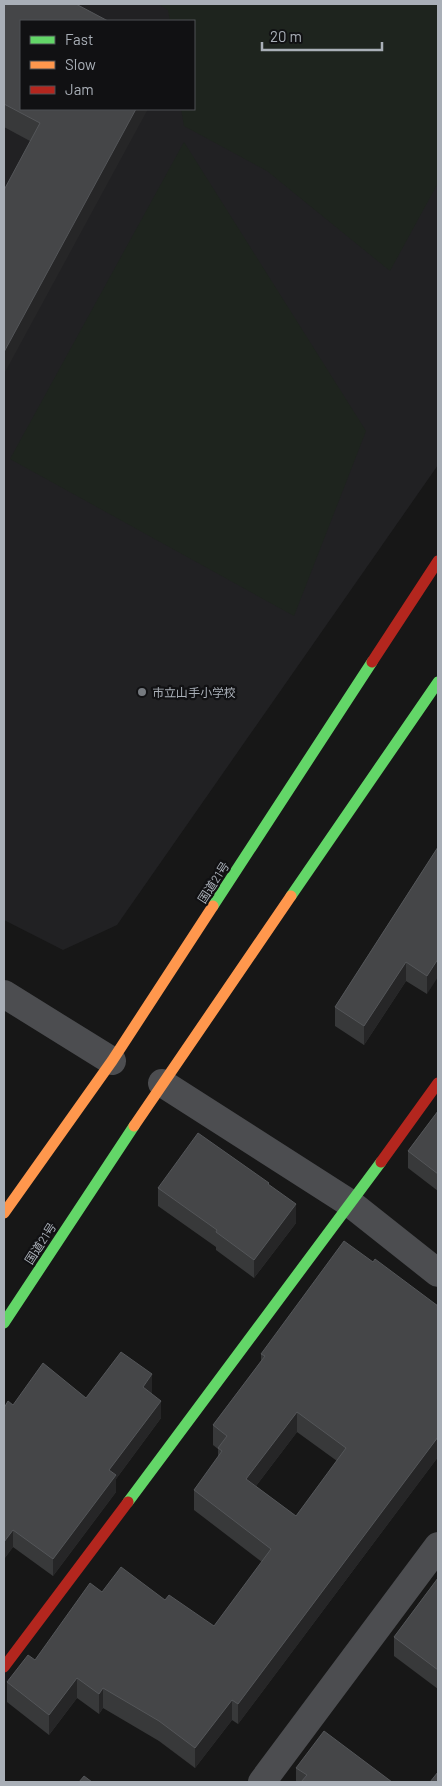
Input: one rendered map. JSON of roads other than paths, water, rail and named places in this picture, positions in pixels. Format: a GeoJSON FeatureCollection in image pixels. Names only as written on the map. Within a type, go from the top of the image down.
{"type":"FeatureCollection","features":[{"type":"Feature","properties":{"kind":"main road","name":"国道21号"},"geometry":{"type":"LineString","coordinates":[[4,1213],[112,1061],[438,561]]}},
{"type":"Feature","properties":{"kind":"main road","name":"国道21号"},"geometry":{"type":"LineString","coordinates":[[4,1323],[162,1083],[438,682]]}},
{"type":"Feature","properties":{"kind":"main road"},"geometry":{"type":"LineString","coordinates":[[4,1667],[352,1204],[438,1083]]}},
{"type":"Feature","properties":{"kind":"street"},"geometry":{"type":"LineString","coordinates":[[4,994],[112,1061]]}},
{"type":"Feature","properties":{"kind":"street"},"geometry":{"type":"LineString","coordinates":[[162,1083],[352,1204],[438,1273]]}},
{"type":"Feature","properties":{"kind":"street"},"geometry":{"type":"LineString","coordinates":[[262,1782],[438,1546]]}},
{"type":"Feature","properties":{"kind":"place","name":"市立山手小学校"},"geometry":{"type":"Point","coordinates":[142,692]}}]}
